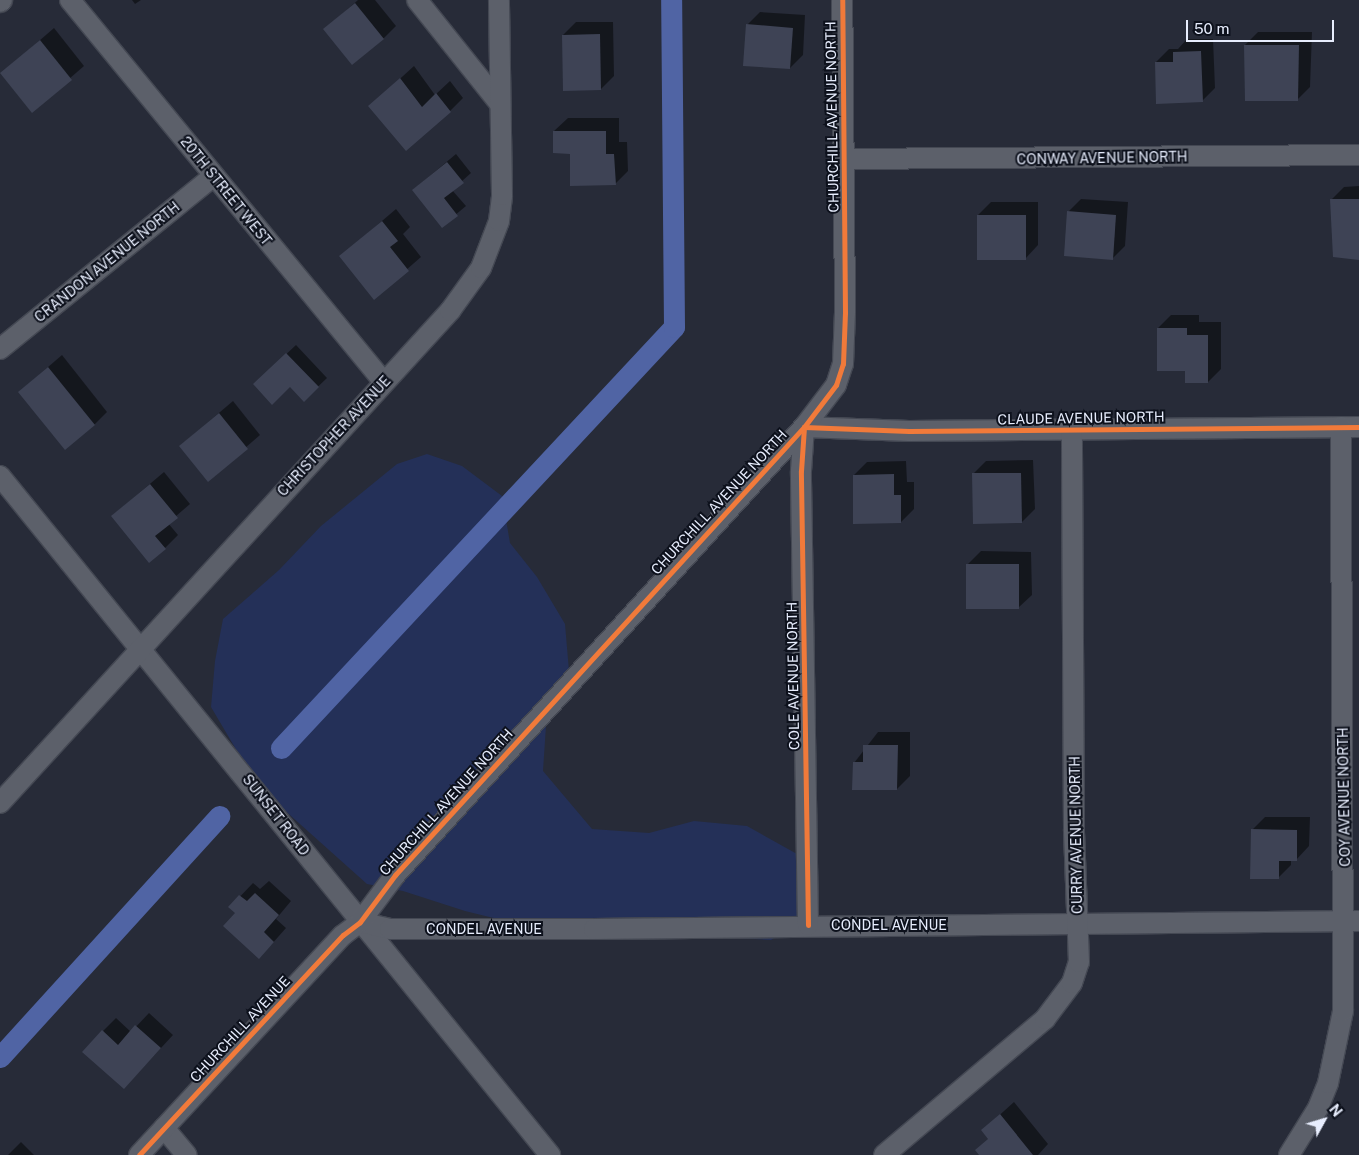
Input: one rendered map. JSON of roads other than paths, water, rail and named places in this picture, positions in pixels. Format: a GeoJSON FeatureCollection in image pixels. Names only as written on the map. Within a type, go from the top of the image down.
{"type":"FeatureCollection","features":[{"type":"Feature","properties":{"kind":"street","name":"20TH STREET WEST"},"geometry":{"type":"LineString","coordinates":[[70,0],[384,382]]}},
{"type":"Feature","properties":{"kind":"street"},"geometry":{"type":"LineString","coordinates":[[417,0],[500,104]]}},
{"type":"Feature","properties":{"kind":"street","name":"CHRISTOPHER AVENUE"},"geometry":{"type":"LineString","coordinates":[[0,802],[466,291],[492,245],[502,195],[500,0]]}},
{"type":"Feature","properties":{"kind":"street","name":"CHURCHILL AVENUE NORTH"},"geometry":{"type":"LineString","coordinates":[[360,922],[395,875],[804,427],[836,385],[843,364],[844,159],[842,0]]}},
{"type":"Feature","properties":{"kind":"street","name":"CONWAY AVENUE NORTH"},"geometry":{"type":"LineString","coordinates":[[844,159],[1359,155]]}},
{"type":"Feature","properties":{"kind":"street","name":"CRANDON AVENUE NORTH"},"geometry":{"type":"LineString","coordinates":[[0,349],[214,176]]}},
{"type":"Feature","properties":{"kind":"street","name":"CLAUDE AVENUE NORTH"},"geometry":{"type":"LineString","coordinates":[[804,427],[909,431],[1350,427]]}},
{"type":"Feature","properties":{"kind":"street","name":"COLE AVENUE NORTH"},"geometry":{"type":"LineString","coordinates":[[804,427],[801,471],[808,925]]}},
{"type":"Feature","properties":{"kind":"street","name":"COY AVENUE NORTH"},"geometry":{"type":"LineString","coordinates":[[1289,1155],[1318,1108],[1335,1059],[1343,1011],[1351,922],[1350,427]]}},
{"type":"Feature","properties":{"kind":"street","name":"CURRY AVENUE NORTH"},"geometry":{"type":"LineString","coordinates":[[884,1155],[1045,1019],[1060,1002],[1079,962],[1072,430]]}},
{"type":"Feature","properties":{"kind":"street","name":"SUNSET ROAD"},"geometry":{"type":"LineString","coordinates":[[0,476],[550,1155]]}},
{"type":"Feature","properties":{"kind":"street","name":"CONDEL AVENUE"},"geometry":{"type":"LineString","coordinates":[[360,922],[390,929],[1077,922],[1351,922]]}},
{"type":"Feature","properties":{"kind":"street","name":"CHURCHILL AVENUE"},"geometry":{"type":"LineString","coordinates":[[139,1155],[343,935],[360,922]]}},
{"type":"Feature","properties":{"kind":"street"},"geometry":{"type":"LineString","coordinates":[[164,1128],[187,1155]]}},
{"type":"Feature","properties":{"kind":"waterway"},"geometry":{"type":"LineString","coordinates":[[281,748],[674,327],[671,0]]}},
{"type":"Feature","properties":{"kind":"waterway"},"geometry":{"type":"LineString","coordinates":[[0,1057],[219,816]]}}]}
